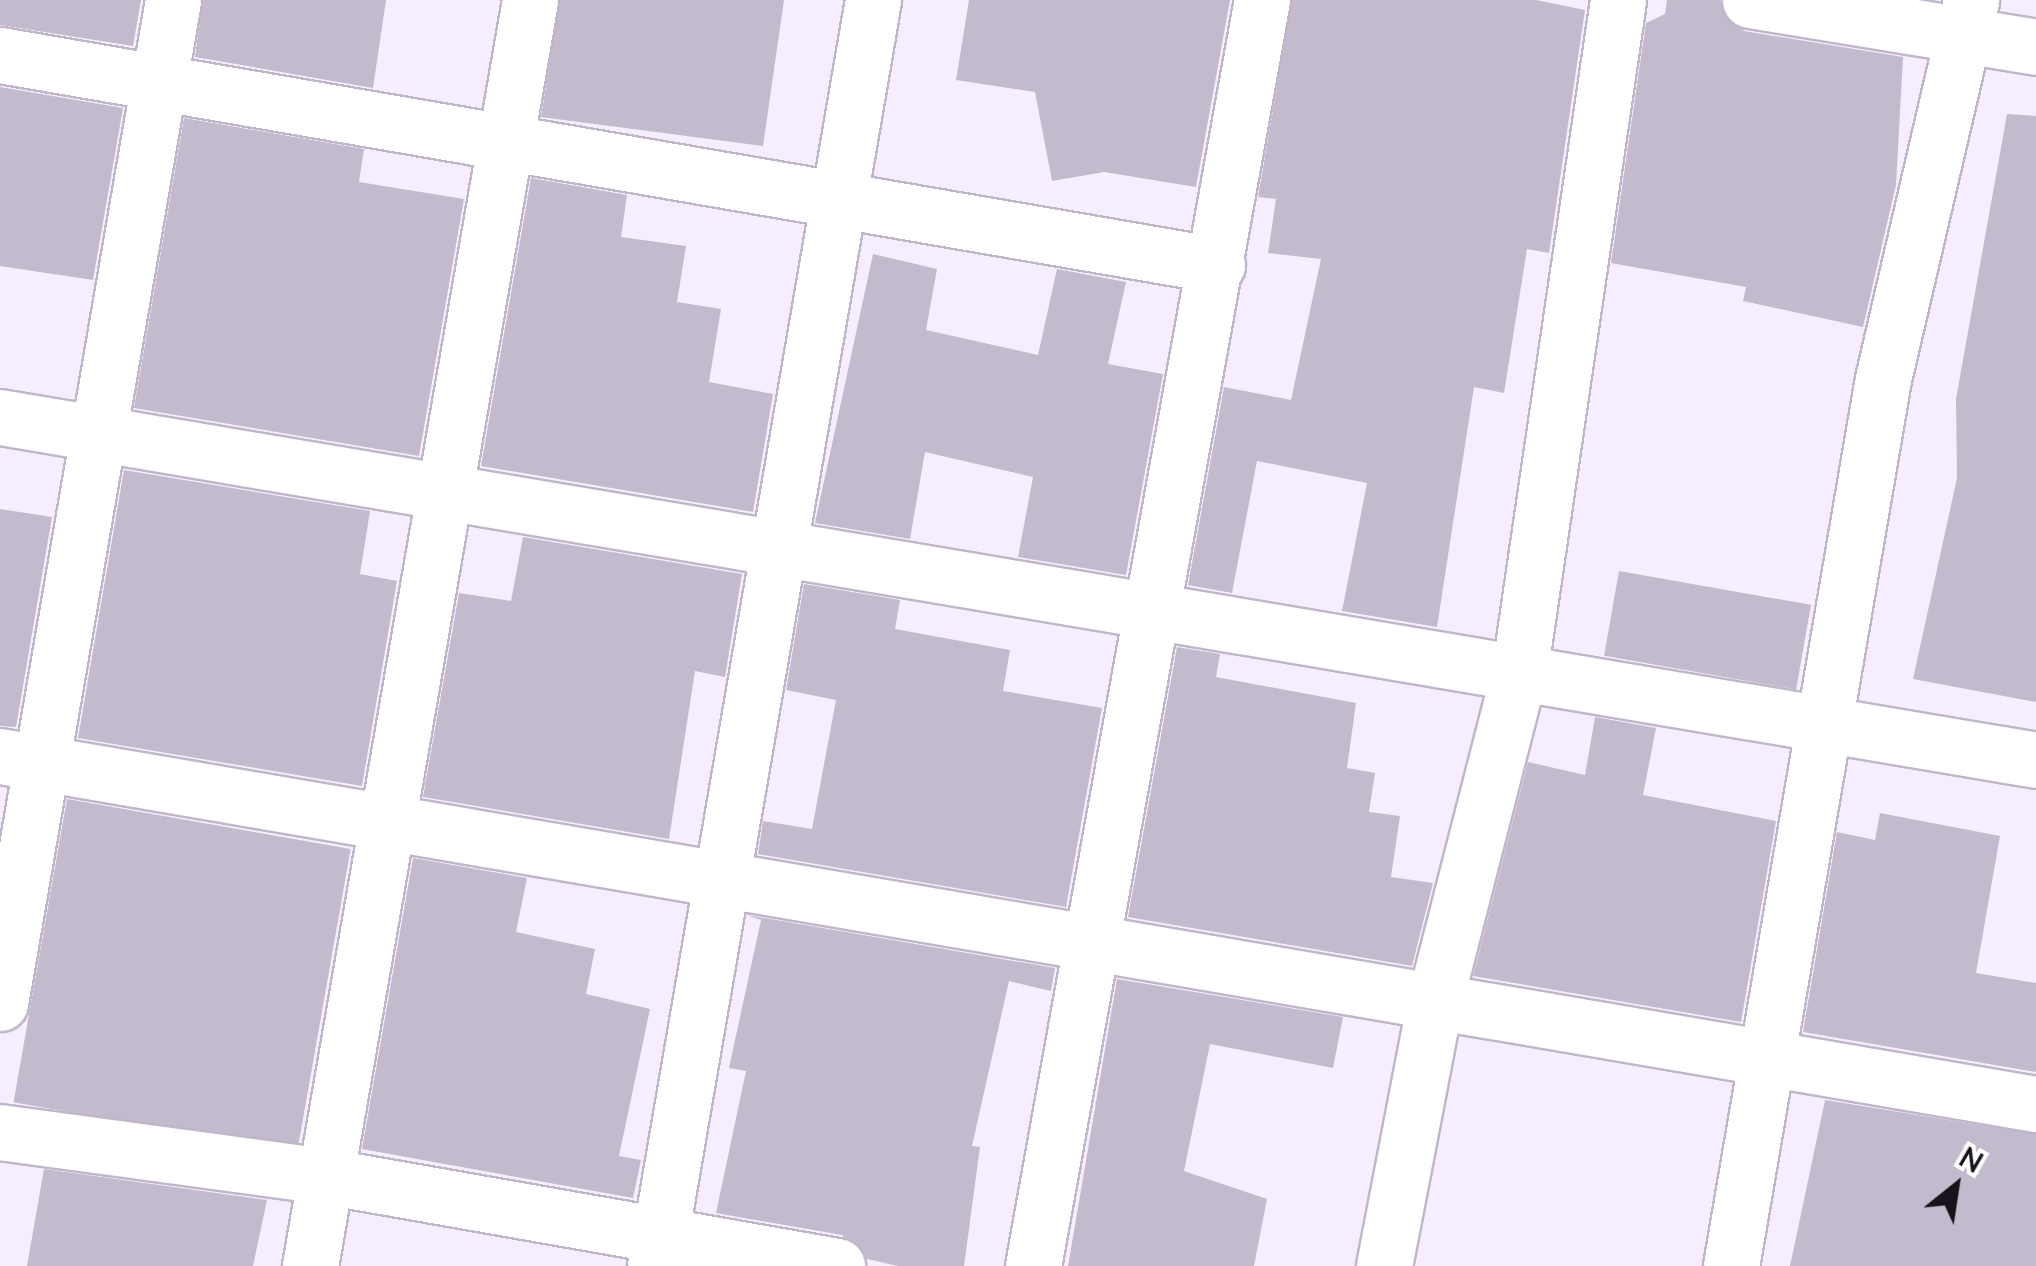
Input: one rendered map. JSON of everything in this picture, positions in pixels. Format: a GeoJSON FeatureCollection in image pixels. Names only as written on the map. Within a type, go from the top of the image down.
{"type":"FeatureCollection","features":[{"type":"Feature","properties":{"kind":"street"},"geometry":{"type":"LineString","coordinates":[[0,1003],[19,759],[93,432],[173,0]]}},
{"type":"Feature","properties":{"kind":"street"},"geometry":{"type":"LineString","coordinates":[[310,1266],[530,0]]}},
{"type":"Feature","properties":{"kind":"street"},"geometry":{"type":"LineString","coordinates":[[658,1251],[873,0]]}},
{"type":"Feature","properties":{"kind":"street"},"geometry":{"type":"LineString","coordinates":[[1033,1266],[1217,266],[1262,0]]}},
{"type":"Feature","properties":{"kind":"street"},"geometry":{"type":"LineString","coordinates":[[1384,1266],[1435,1000],[1519,674],[1618,0]]}},
{"type":"Feature","properties":{"kind":"street"},"geometry":{"type":"LineString","coordinates":[[1750,0],[1968,18],[2036,48]]}},
{"type":"Feature","properties":{"kind":"street"},"geometry":{"type":"LineString","coordinates":[[1731,1266],[1883,379],[1968,18]]}},
{"type":"Feature","properties":{"kind":"street"},"geometry":{"type":"LineString","coordinates":[[0,54],[1217,266]]}},
{"type":"Feature","properties":{"kind":"street"},"geometry":{"type":"LineString","coordinates":[[0,417],[2036,760]]}},
{"type":"Feature","properties":{"kind":"street"},"geometry":{"type":"LineString","coordinates":[[19,759],[388,817],[2036,1104]]}},
{"type":"Feature","properties":{"kind":"street"},"geometry":{"type":"LineString","coordinates":[[0,1132],[325,1176],[658,1251],[836,1266]]}},
{"type":"Feature","properties":{"kind":"building"},"geometry":{"type":"Polygon","coordinates":[[[0,0],[141,0],[133,46],[0,25],[0,0]]]}},
{"type":"Feature","properties":{"kind":"building"},"geometry":{"type":"Polygon","coordinates":[[[203,0],[386,0],[373,88],[195,57],[203,0]]]}},
{"type":"Feature","properties":{"kind":"building"},"geometry":{"type":"Polygon","coordinates":[[[560,0],[784,0],[763,146],[541,117],[560,0]]]}},
{"type":"Feature","properties":{"kind":"building"},"geometry":{"type":"Polygon","coordinates":[[[969,0],[1230,0],[1196,187],[1104,172],[1052,181],[1035,92],[956,80],[969,0]]]}},
{"type":"Feature","properties":{"kind":"building"},"geometry":{"type":"Polygon","coordinates":[[[1292,0],[1536,0],[1585,10],[1549,253],[1527,249],[1504,393],[1474,387],[1437,627],[1342,611],[1367,483],[1257,461],[1232,593],[1188,585],[1224,387],[1291,400],[1321,259],[1268,253],[1276,199],[1258,197],[1292,0]]]}},
{"type":"Feature","properties":{"kind":"building"},"geometry":{"type":"Polygon","coordinates":[[[1667,0],[1720,0],[1744,31],[1903,57],[1896,185],[1863,327],[1743,301],[1746,287],[1611,263],[1646,23],[1665,14],[1667,0]]]}},
{"type":"Feature","properties":{"kind":"building"},"geometry":{"type":"Polygon","coordinates":[[[0,87],[123,108],[93,280],[0,266],[0,87]]]}},
{"type":"Feature","properties":{"kind":"building"},"geometry":{"type":"Polygon","coordinates":[[[2007,114],[2036,116],[2036,702],[1913,679],[1957,478],[1956,399],[2007,114]]]}},
{"type":"Feature","properties":{"kind":"building"},"geometry":{"type":"Polygon","coordinates":[[[184,118],[364,149],[359,182],[464,199],[419,456],[134,408],[184,118]]]}},
{"type":"Feature","properties":{"kind":"building"},"geometry":{"type":"Polygon","coordinates":[[[531,178],[627,195],[621,237],[686,246],[677,302],[721,309],[709,382],[773,394],[753,512],[481,466],[531,178]]]}},
{"type":"Feature","properties":{"kind":"building"},"geometry":{"type":"Polygon","coordinates":[[[873,254],[937,269],[926,330],[1038,355],[1057,269],[1126,282],[1108,364],[1163,374],[1126,575],[1018,557],[1033,477],[925,452],[910,539],[815,523],[873,254]]]}},
{"type":"Feature","properties":{"kind":"building"},"geometry":{"type":"Polygon","coordinates":[[[124,470],[370,511],[360,574],[397,581],[362,786],[78,738],[124,470]]]}},
{"type":"Feature","properties":{"kind":"building"},"geometry":{"type":"Polygon","coordinates":[[[0,509],[52,517],[16,727],[0,726],[0,509]]]}},
{"type":"Feature","properties":{"kind":"building"},"geometry":{"type":"Polygon","coordinates":[[[523,537],[742,574],[725,677],[695,671],[669,839],[423,797],[459,593],[511,601],[523,537]]]}},
{"type":"Feature","properties":{"kind":"building"},"geometry":{"type":"Polygon","coordinates":[[[1619,571],[1811,605],[1796,690],[1604,656],[1619,571]]]}},
{"type":"Feature","properties":{"kind":"building"},"geometry":{"type":"Polygon","coordinates":[[[804,584],[900,600],[895,629],[1010,650],[1003,691],[1102,708],[1066,907],[758,854],[763,821],[812,829],[836,700],[786,690],[804,584]]]}},
{"type":"Feature","properties":{"kind":"building"},"geometry":{"type":"Polygon","coordinates":[[[1177,647],[1220,654],[1216,677],[1356,703],[1347,768],[1375,773],[1369,812],[1400,816],[1391,877],[1433,883],[1412,966],[1128,917],[1177,647]]]}},
{"type":"Feature","properties":{"kind":"building"},"geometry":{"type":"Polygon","coordinates":[[[1595,717],[1656,728],[1643,795],[1776,821],[1741,1022],[1473,976],[1528,762],[1585,775],[1595,717]]]}},
{"type":"Feature","properties":{"kind":"building"},"geometry":{"type":"Polygon","coordinates":[[[67,799],[351,849],[297,1152],[14,1102],[67,799]]]}},
{"type":"Feature","properties":{"kind":"building"},"geometry":{"type":"Polygon","coordinates":[[[1880,813],[2000,836],[1976,973],[2036,983],[2036,1072],[1803,1032],[1837,832],[1875,840],[1880,813]]]}},
{"type":"Feature","properties":{"kind":"building"},"geometry":{"type":"Polygon","coordinates":[[[413,858],[527,878],[516,932],[595,949],[586,994],[650,1009],[619,1156],[641,1160],[633,1198],[362,1149],[413,858]]]}},
{"type":"Feature","properties":{"kind":"building"},"geometry":{"type":"Polygon","coordinates":[[[747,915],[1055,968],[1051,991],[1009,981],[972,1146],[980,1147],[964,1266],[898,1266],[867,1259],[842,1235],[716,1213],[746,1071],[729,1068],[761,920],[747,915]]]}},
{"type":"Feature","properties":{"kind":"building"},"geometry":{"type":"Polygon","coordinates":[[[1117,979],[1343,1017],[1333,1068],[1210,1044],[1184,1171],[1267,1199],[1254,1266],[1068,1266],[1117,979]]]}},
{"type":"Feature","properties":{"kind":"building"},"geometry":{"type":"Polygon","coordinates":[[[1825,1100],[2036,1134],[2036,1266],[1790,1266],[1825,1100]]]}},
{"type":"Feature","properties":{"kind":"building"},"geometry":{"type":"Polygon","coordinates":[[[44,1169],[267,1200],[253,1266],[27,1266],[44,1169]]]}}]}
